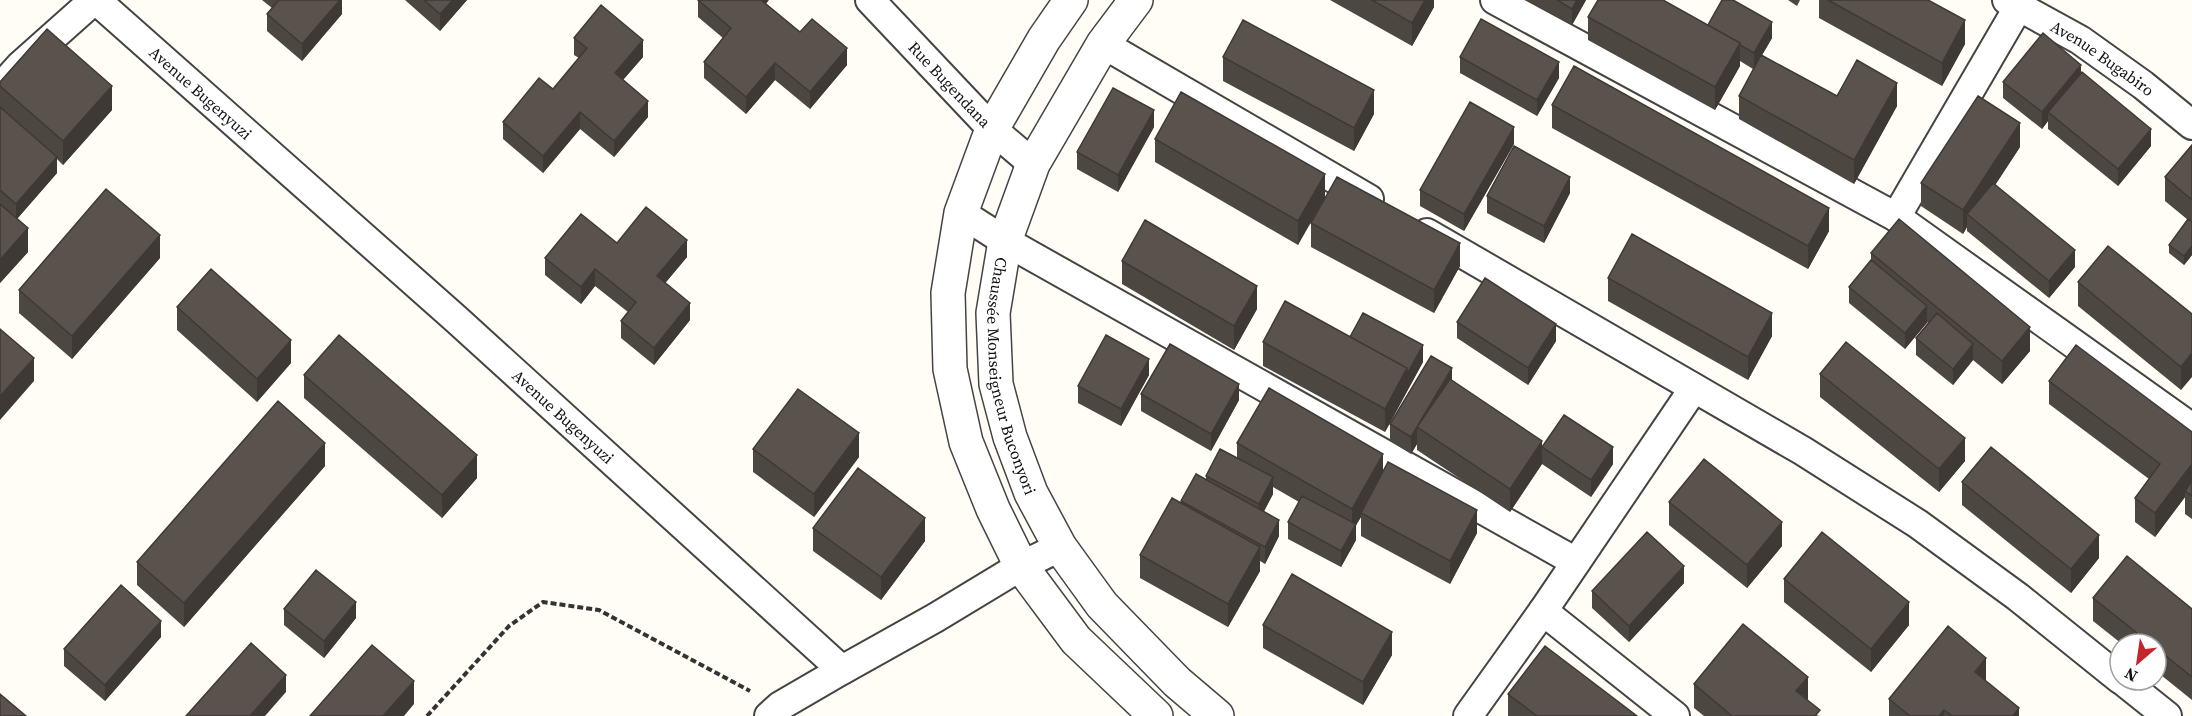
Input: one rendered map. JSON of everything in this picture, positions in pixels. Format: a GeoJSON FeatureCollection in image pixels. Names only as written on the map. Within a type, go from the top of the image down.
{"type":"FeatureCollection","features":[{"type":"Feature","properties":{"kind":"street"},"geometry":{"type":"LineString","coordinates":[[0,88],[20,66],[95,0]]}},
{"type":"Feature","properties":{"kind":"street","name":"Avenue Bugenyuzi"},"geometry":{"type":"LineString","coordinates":[[95,0],[456,320],[842,670]]}},
{"type":"Feature","properties":{"kind":"street","name":"Rue Bugendana"},"geometry":{"type":"LineString","coordinates":[[870,0],[992,129],[1033,164]]}},
{"type":"Feature","properties":{"kind":"street"},"geometry":{"type":"LineString","coordinates":[[1071,0],[1044,39],[992,129],[961,213],[948,293],[950,369],[966,442],[993,509],[1021,566],[1076,640],[1156,716]]}},
{"type":"Feature","properties":{"kind":"street","name":"Chaussée Monseigneur Buconyori"},"geometry":{"type":"LineString","coordinates":[[1136,0],[1103,44],[1033,164],[1005,241],[993,313],[996,384],[1010,437],[1031,493],[1060,547],[1102,606],[1178,682],[1217,716]]}},
{"type":"Feature","properties":{"kind":"street"},"geometry":{"type":"LineString","coordinates":[[1495,0],[1896,217],[2192,428]]}},
{"type":"Feature","properties":{"kind":"street"},"geometry":{"type":"LineString","coordinates":[[1896,217],[2013,3]]}},
{"type":"Feature","properties":{"kind":"street","name":"Avenue Bugabiro"},"geometry":{"type":"LineString","coordinates":[[2013,3],[2080,40],[2143,85],[2192,125]]}},
{"type":"Feature","properties":{"kind":"street"},"geometry":{"type":"LineString","coordinates":[[1103,44],[1803,451],[1918,524],[2018,597],[2108,669]]}},
{"type":"Feature","properties":{"kind":"street"},"geometry":{"type":"LineString","coordinates":[[961,213],[1005,241],[1576,562]]}},
{"type":"Feature","properties":{"kind":"street"},"geometry":{"type":"LineString","coordinates":[[1468,716],[1543,611],[1694,388]]}},
{"type":"Feature","properties":{"kind":"street"},"geometry":{"type":"LineString","coordinates":[[775,711],[1021,566],[1060,547]]}},
{"type":"Feature","properties":{"kind":"street"},"geometry":{"type":"LineString","coordinates":[[1543,611],[1675,716]]}},
{"type":"Feature","properties":{"kind":"street"},"geometry":{"type":"LineString","coordinates":[[2137,692],[2167,716]]}},
{"type":"Feature","properties":{"kind":"path"},"geometry":{"type":"LineString","coordinates":[[427,716],[509,626],[543,602],[599,610],[775,711]]}},
{"type":"Feature","properties":{"kind":"building"},"geometry":{"type":"Polygon","coordinates":[[[279,0],[340,0],[302,44],[267,14],[279,0]]]}},
{"type":"Feature","properties":{"kind":"building"},"geometry":{"type":"Polygon","coordinates":[[[424,0],[453,0],[440,14],[424,0]]]}},
{"type":"Feature","properties":{"kind":"building"},"geometry":{"type":"Polygon","coordinates":[[[698,0],[761,0],[800,32],[812,19],[847,48],[810,92],[775,63],[746,97],[704,62],[731,28],[698,0]]]}},
{"type":"Feature","properties":{"kind":"building"},"geometry":{"type":"Polygon","coordinates":[[[1372,0],[1425,0],[1412,23],[1372,0]]]}},
{"type":"Feature","properties":{"kind":"building"},"geometry":{"type":"Polygon","coordinates":[[[1557,0],[1577,0],[1572,9],[1557,0]]]}},
{"type":"Feature","properties":{"kind":"building"},"geometry":{"type":"Polygon","coordinates":[[[1598,0],[1663,0],[1740,43],[1715,87],[1588,17],[1598,0]]]}},
{"type":"Feature","properties":{"kind":"building"},"geometry":{"type":"Polygon","coordinates":[[[1722,0],[1733,0],[1772,22],[1754,53],[1708,25],[1722,0]]]}},
{"type":"Feature","properties":{"kind":"building"},"geometry":{"type":"Polygon","coordinates":[[[1828,0],[1928,0],[1965,20],[1942,63],[1828,0]]]}},
{"type":"Feature","properties":{"kind":"building"},"geometry":{"type":"Polygon","coordinates":[[[601,5],[643,40],[615,73],[648,101],[614,141],[580,112],[543,156],[503,122],[539,78],[553,89],[587,48],[574,38],[601,5]]]}},
{"type":"Feature","properties":{"kind":"building"},"geometry":{"type":"Polygon","coordinates":[[[1481,19],[1559,62],[1537,100],[1460,57],[1481,19]]]}},
{"type":"Feature","properties":{"kind":"building"},"geometry":{"type":"Polygon","coordinates":[[[1243,20],[1374,90],[1354,128],[1223,57],[1243,20]]]}},
{"type":"Feature","properties":{"kind":"building"},"geometry":{"type":"Polygon","coordinates":[[[47,29],[112,86],[63,141],[0,86],[0,82],[47,29]]]}},
{"type":"Feature","properties":{"kind":"building"},"geometry":{"type":"Polygon","coordinates":[[[2043,33],[2081,65],[2042,112],[2003,82],[2043,33]]]}},
{"type":"Feature","properties":{"kind":"building"},"geometry":{"type":"Polygon","coordinates":[[[1761,55],[1837,96],[1857,60],[1897,83],[1854,160],[1739,96],[1761,55]]]}},
{"type":"Feature","properties":{"kind":"building"},"geometry":{"type":"Polygon","coordinates":[[[1574,66],[1829,208],[1808,246],[1552,105],[1574,66]]]}},
{"type":"Feature","properties":{"kind":"building"},"geometry":{"type":"Polygon","coordinates":[[[2082,72],[2151,129],[2118,169],[2048,112],[2082,72]]]}},
{"type":"Feature","properties":{"kind":"building"},"geometry":{"type":"Polygon","coordinates":[[[1113,88],[1154,110],[1118,175],[1077,152],[1113,88]]]}},
{"type":"Feature","properties":{"kind":"building"},"geometry":{"type":"Polygon","coordinates":[[[1181,92],[1325,174],[1298,221],[1155,139],[1181,92]]]}},
{"type":"Feature","properties":{"kind":"building"},"geometry":{"type":"Polygon","coordinates":[[[1978,96],[2020,123],[1963,210],[1921,183],[1978,96]]]}},
{"type":"Feature","properties":{"kind":"building"},"geometry":{"type":"Polygon","coordinates":[[[1470,102],[1514,127],[1464,214],[1420,190],[1470,102]]]}},
{"type":"Feature","properties":{"kind":"building"},"geometry":{"type":"Polygon","coordinates":[[[0,107],[57,157],[16,204],[0,190],[0,107]]]}},
{"type":"Feature","properties":{"kind":"building"},"geometry":{"type":"Polygon","coordinates":[[[2192,145],[2192,200],[2165,177],[2192,145]]]}},
{"type":"Feature","properties":{"kind":"building"},"geometry":{"type":"Polygon","coordinates":[[[1514,146],[1570,177],[1544,226],[1487,196],[1514,146]]]}},
{"type":"Feature","properties":{"kind":"building"},"geometry":{"type":"Polygon","coordinates":[[[1337,177],[1460,243],[1434,290],[1311,223],[1337,177]]]}},
{"type":"Feature","properties":{"kind":"building"},"geometry":{"type":"Polygon","coordinates":[[[1993,183],[2075,250],[2049,281],[1967,214],[1993,183]]]}},
{"type":"Feature","properties":{"kind":"building"},"geometry":{"type":"Polygon","coordinates":[[[106,189],[160,235],[72,336],[19,290],[106,189]]]}},
{"type":"Feature","properties":{"kind":"building"},"geometry":{"type":"Polygon","coordinates":[[[0,204],[28,228],[0,260],[0,204]]]}},
{"type":"Feature","properties":{"kind":"building"},"geometry":{"type":"Polygon","coordinates":[[[646,207],[687,240],[657,276],[690,303],[654,348],[621,321],[636,302],[595,269],[581,287],[545,258],[581,214],[617,243],[646,207]]]}},
{"type":"Feature","properties":{"kind":"building"},"geometry":{"type":"Polygon","coordinates":[[[1899,219],[2030,327],[2002,361],[1871,253],[1899,219]]]}},
{"type":"Feature","properties":{"kind":"building"},"geometry":{"type":"Polygon","coordinates":[[[2188,219],[2192,222],[2192,246],[2184,256],[2169,245],[2188,219]]]}},
{"type":"Feature","properties":{"kind":"building"},"geometry":{"type":"Polygon","coordinates":[[[1145,220],[1257,286],[1234,326],[1122,261],[1145,220]]]}},
{"type":"Feature","properties":{"kind":"building"},"geometry":{"type":"Polygon","coordinates":[[[1632,234],[1772,313],[1748,357],[1608,278],[1632,234]]]}},
{"type":"Feature","properties":{"kind":"building"},"geometry":{"type":"Polygon","coordinates":[[[2108,246],[2192,314],[2192,353],[2181,367],[2078,282],[2108,246]]]}},
{"type":"Feature","properties":{"kind":"building"},"geometry":{"type":"Polygon","coordinates":[[[1871,260],[1927,306],[1905,333],[1849,287],[1871,260]]]}},
{"type":"Feature","properties":{"kind":"building"},"geometry":{"type":"Polygon","coordinates":[[[211,269],[291,340],[257,379],[177,307],[211,269]]]}},
{"type":"Feature","properties":{"kind":"building"},"geometry":{"type":"Polygon","coordinates":[[[1485,278],[1556,324],[1528,368],[1457,322],[1485,278]]]}},
{"type":"Feature","properties":{"kind":"building"},"geometry":{"type":"Polygon","coordinates":[[[1285,301],[1407,368],[1385,409],[1263,342],[1285,301]]]}},
{"type":"Feature","properties":{"kind":"building"},"geometry":{"type":"Polygon","coordinates":[[[1363,313],[1423,345],[1407,374],[1407,368],[1350,337],[1363,313]]]}},
{"type":"Feature","properties":{"kind":"building"},"geometry":{"type":"Polygon","coordinates":[[[1937,313],[1973,344],[1953,369],[1916,338],[1937,313]]]}},
{"type":"Feature","properties":{"kind":"building"},"geometry":{"type":"Polygon","coordinates":[[[0,329],[34,358],[0,396],[0,329]]]}},
{"type":"Feature","properties":{"kind":"building"},"geometry":{"type":"Polygon","coordinates":[[[339,335],[477,455],[442,495],[304,375],[339,335]]]}},
{"type":"Feature","properties":{"kind":"building"},"geometry":{"type":"Polygon","coordinates":[[[1106,335],[1149,359],[1121,409],[1078,386],[1106,335]]]}},
{"type":"Feature","properties":{"kind":"building"},"geometry":{"type":"Polygon","coordinates":[[[1846,342],[1965,438],[1939,469],[1820,374],[1846,342]]]}},
{"type":"Feature","properties":{"kind":"building"},"geometry":{"type":"Polygon","coordinates":[[[1170,344],[1239,384],[1211,434],[1141,394],[1170,344]]]}},
{"type":"Feature","properties":{"kind":"building"},"geometry":{"type":"Polygon","coordinates":[[[2076,345],[2192,432],[2192,464],[2155,513],[2135,498],[2160,464],[2049,381],[2076,345]]]}},
{"type":"Feature","properties":{"kind":"building"},"geometry":{"type":"Polygon","coordinates":[[[1431,356],[1452,368],[1411,437],[1390,424],[1431,356]]]}},
{"type":"Feature","properties":{"kind":"building"},"geometry":{"type":"Polygon","coordinates":[[[1450,379],[1542,441],[1510,489],[1417,427],[1450,379]]]}},
{"type":"Feature","properties":{"kind":"building"},"geometry":{"type":"Polygon","coordinates":[[[1269,388],[1383,454],[1352,509],[1237,443],[1269,388]]]}},
{"type":"Feature","properties":{"kind":"building"},"geometry":{"type":"Polygon","coordinates":[[[798,389],[859,433],[814,494],[753,449],[798,389]]]}},
{"type":"Feature","properties":{"kind":"building"},"geometry":{"type":"Polygon","coordinates":[[[278,401],[325,443],[184,603],[137,562],[278,401]]]}},
{"type":"Feature","properties":{"kind":"building"},"geometry":{"type":"Polygon","coordinates":[[[1564,415],[1613,447],[1591,480],[1542,447],[1564,415]]]}},
{"type":"Feature","properties":{"kind":"building"},"geometry":{"type":"Polygon","coordinates":[[[1991,447],[2099,535],[2071,569],[1962,482],[1991,447]]]}},
{"type":"Feature","properties":{"kind":"building"},"geometry":{"type":"Polygon","coordinates":[[[1220,449],[1273,477],[1259,504],[1206,476],[1220,449]]]}},
{"type":"Feature","properties":{"kind":"building"},"geometry":{"type":"Polygon","coordinates":[[[1704,459],[1782,522],[1747,565],[1669,502],[1704,459]]]}},
{"type":"Feature","properties":{"kind":"building"},"geometry":{"type":"Polygon","coordinates":[[[1388,462],[1477,510],[1450,561],[1361,513],[1388,462]]]}},
{"type":"Feature","properties":{"kind":"building"},"geometry":{"type":"Polygon","coordinates":[[[858,468],[925,518],[881,577],[813,528],[858,468]]]}},
{"type":"Feature","properties":{"kind":"building"},"geometry":{"type":"Polygon","coordinates":[[[1196,474],[1279,520],[1265,547],[1181,501],[1196,474]]]}},
{"type":"Feature","properties":{"kind":"building"},"geometry":{"type":"Polygon","coordinates":[[[2192,481],[2192,496],[2185,491],[2192,481]]]}},
{"type":"Feature","properties":{"kind":"building"},"geometry":{"type":"Polygon","coordinates":[[[1302,496],[1356,524],[1341,551],[1288,522],[1302,496]]]}},
{"type":"Feature","properties":{"kind":"building"},"geometry":{"type":"Polygon","coordinates":[[[1172,498],[1260,547],[1228,604],[1140,555],[1172,498]]]}},
{"type":"Feature","properties":{"kind":"building"},"geometry":{"type":"Polygon","coordinates":[[[1647,532],[1684,566],[1629,626],[1592,591],[1647,532]]]}},
{"type":"Feature","properties":{"kind":"building"},"geometry":{"type":"Polygon","coordinates":[[[1822,532],[1909,602],[1871,649],[1784,579],[1822,532]]]}},
{"type":"Feature","properties":{"kind":"building"},"geometry":{"type":"Polygon","coordinates":[[[2127,556],[2192,609],[2192,677],[2168,658],[2168,632],[2136,632],[2093,598],[2127,556]]]}},
{"type":"Feature","properties":{"kind":"building"},"geometry":{"type":"Polygon","coordinates":[[[316,570],[356,602],[324,641],[284,609],[316,570]]]}},
{"type":"Feature","properties":{"kind":"building"},"geometry":{"type":"Polygon","coordinates":[[[1292,574],[1392,632],[1363,682],[1263,625],[1292,574]]]}},
{"type":"Feature","properties":{"kind":"building"},"geometry":{"type":"Polygon","coordinates":[[[121,585],[161,621],[105,685],[64,649],[121,585]]]}},
{"type":"Feature","properties":{"kind":"building"},"geometry":{"type":"Polygon","coordinates":[[[1743,624],[1808,677],[1796,691],[1820,710],[1815,716],[1732,716],[1694,684],[1743,624]]]}},
{"type":"Feature","properties":{"kind":"building"},"geometry":{"type":"Polygon","coordinates":[[[1948,626],[1986,658],[1975,672],[2019,708],[2013,716],[1952,716],[1944,710],[1939,716],[1910,716],[1889,699],[1948,626]]]}},
{"type":"Feature","properties":{"kind":"building"},"geometry":{"type":"Polygon","coordinates":[[[251,643],[286,675],[250,716],[186,716],[251,643]]]}},
{"type":"Feature","properties":{"kind":"building"},"geometry":{"type":"Polygon","coordinates":[[[372,645],[414,681],[383,716],[310,716],[372,645]]]}},
{"type":"Feature","properties":{"kind":"building"},"geometry":{"type":"Polygon","coordinates":[[[1545,646],[1637,716],[1537,716],[1508,694],[1545,646]]]}},
{"type":"Feature","properties":{"kind":"building"},"geometry":{"type":"Polygon","coordinates":[[[0,694],[26,716],[0,716],[0,694]]]}}]}
